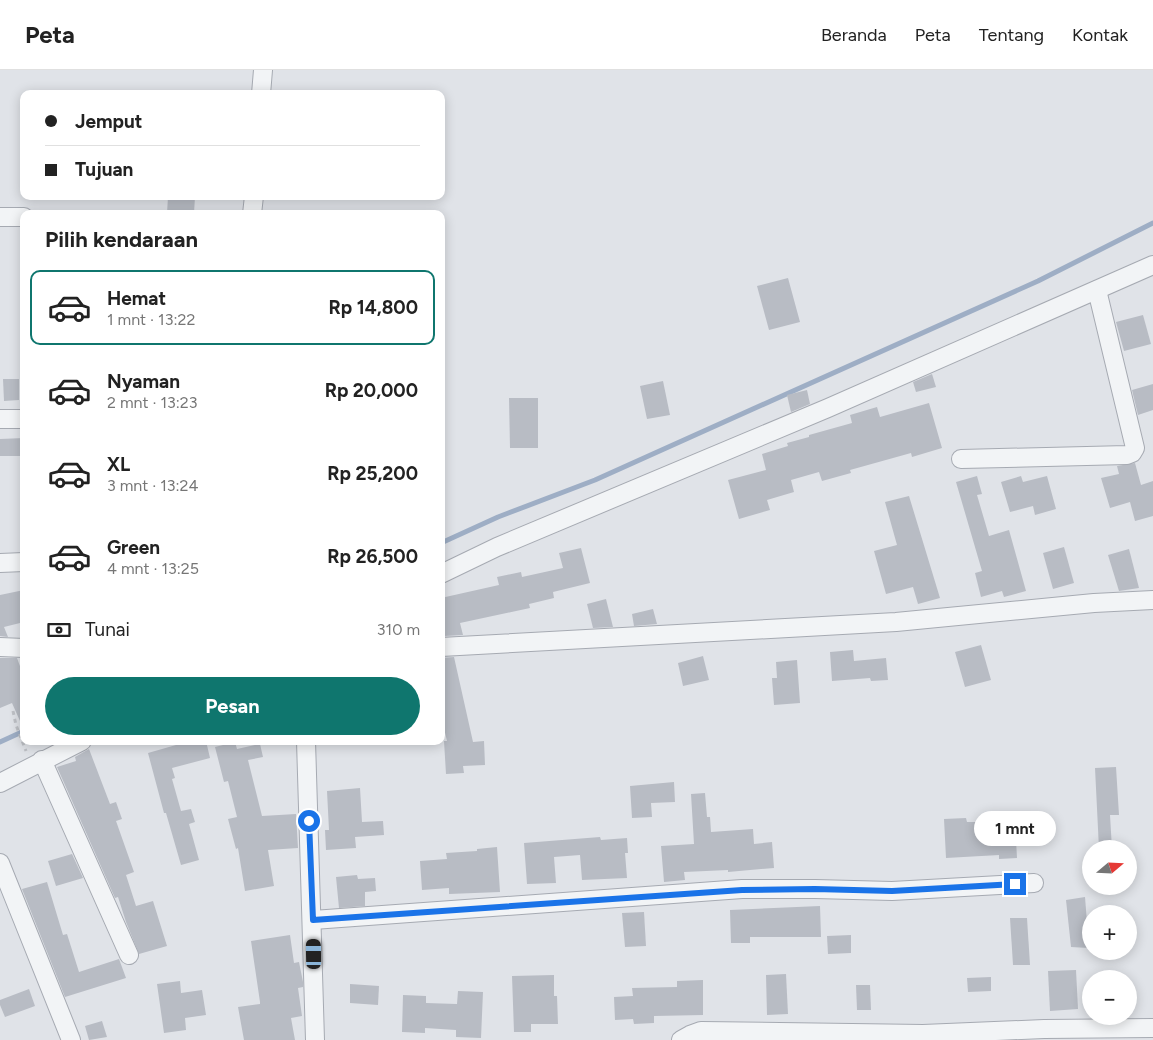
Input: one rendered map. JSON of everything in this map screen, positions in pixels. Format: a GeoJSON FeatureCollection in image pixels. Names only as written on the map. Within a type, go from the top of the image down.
{"type":"FeatureCollection","features":[{"type":"Feature","properties":{"kind":"street"},"geometry":{"type":"LineString","coordinates":[[261,90],[263,70]]}},
{"type":"Feature","properties":{"kind":"street"},"geometry":{"type":"LineString","coordinates":[[0,217],[20,217]]}},
{"type":"Feature","properties":{"kind":"street"},"geometry":{"type":"LineString","coordinates":[[445,572],[497,547],[828,408],[1153,265]]}},
{"type":"Feature","properties":{"kind":"street"},"geometry":{"type":"LineString","coordinates":[[961,459],[1127,455],[1132,453],[1135,448],[1097,290]]}},
{"type":"Feature","properties":{"kind":"street"},"geometry":{"type":"LineString","coordinates":[[0,419],[20,419]]}},
{"type":"Feature","properties":{"kind":"street"},"geometry":{"type":"LineString","coordinates":[[0,562],[20,562]]}},
{"type":"Feature","properties":{"kind":"street"},"geometry":{"type":"LineString","coordinates":[[445,647],[896,622],[1094,603],[1153,600]]}},
{"type":"Feature","properties":{"kind":"street"},"geometry":{"type":"LineString","coordinates":[[0,647],[20,648]]}},
{"type":"Feature","properties":{"kind":"street"},"geometry":{"type":"LineString","coordinates":[[0,783],[74,745]]}},
{"type":"Feature","properties":{"kind":"street"},"geometry":{"type":"LineString","coordinates":[[306,745],[313,920],[315,1040]]}},
{"type":"Feature","properties":{"kind":"street"},"geometry":{"type":"LineString","coordinates":[[42,760],[129,956]]}},
{"type":"Feature","properties":{"kind":"street"},"geometry":{"type":"LineString","coordinates":[[0,863],[71,1040]]}},
{"type":"Feature","properties":{"kind":"street"},"geometry":{"type":"LineString","coordinates":[[313,920],[742,890],[892,891],[1034,883]]}},
{"type":"Feature","properties":{"kind":"street"},"geometry":{"type":"LineString","coordinates":[[680,1040],[701,1031],[922,1034],[1044,1029],[1153,1028]]}},
{"type":"Feature","properties":{"kind":"path"},"geometry":{"type":"LineString","coordinates":[[13,711],[20,736]]}},
{"type":"Feature","properties":{"kind":"building"},"geometry":{"type":"Polygon","coordinates":[[[168,200],[195,200],[194,210],[167,210],[168,200]]]}},
{"type":"Feature","properties":{"kind":"building"},"geometry":{"type":"Polygon","coordinates":[[[788,278],[800,322],[769,330],[757,286],[788,278]]]}},
{"type":"Feature","properties":{"kind":"building"},"geometry":{"type":"Polygon","coordinates":[[[1143,315],[1151,344],[1124,351],[1116,322],[1143,315]]]}},
{"type":"Feature","properties":{"kind":"building"},"geometry":{"type":"Polygon","coordinates":[[[932,374],[936,387],[916,392],[913,382],[932,374]]]}},
{"type":"Feature","properties":{"kind":"building"},"geometry":{"type":"Polygon","coordinates":[[[3,379],[19,379],[19,400],[4,401],[3,379]]]}},
{"type":"Feature","properties":{"kind":"building"},"geometry":{"type":"Polygon","coordinates":[[[663,381],[670,415],[647,419],[640,386],[663,381]]]}},
{"type":"Feature","properties":{"kind":"building"},"geometry":{"type":"Polygon","coordinates":[[[1153,384],[1153,410],[1138,415],[1132,390],[1153,384]]]}},
{"type":"Feature","properties":{"kind":"building"},"geometry":{"type":"Polygon","coordinates":[[[807,390],[810,404],[791,412],[787,395],[807,390]]]}},
{"type":"Feature","properties":{"kind":"building"},"geometry":{"type":"Polygon","coordinates":[[[509,398],[538,398],[538,448],[510,448],[509,398]]]}},
{"type":"Feature","properties":{"kind":"building"},"geometry":{"type":"Polygon","coordinates":[[[929,403],[942,448],[912,457],[911,453],[850,470],[851,473],[822,481],[819,472],[791,480],[794,492],[767,500],[770,510],[739,519],[728,480],[766,470],[762,454],[788,446],[787,443],[809,437],[809,435],[852,423],[850,415],[877,407],[880,417],[929,403]]]}},
{"type":"Feature","properties":{"kind":"building"},"geometry":{"type":"Polygon","coordinates":[[[20,438],[20,456],[0,456],[0,439],[20,438]]]}},
{"type":"Feature","properties":{"kind":"building"},"geometry":{"type":"Polygon","coordinates":[[[1135,463],[1141,485],[1153,481],[1153,516],[1135,521],[1130,502],[1110,508],[1101,478],[1119,474],[1117,466],[1135,463]]]}},
{"type":"Feature","properties":{"kind":"building"},"geometry":{"type":"Polygon","coordinates":[[[977,476],[982,494],[977,495],[989,536],[1009,530],[1026,591],[1004,597],[1002,591],[981,597],[975,573],[982,571],[956,482],[977,476]]]}},
{"type":"Feature","properties":{"kind":"building"},"geometry":{"type":"Polygon","coordinates":[[[1021,476],[1023,482],[1047,476],[1056,509],[1035,515],[1033,506],[1010,512],[1001,482],[1021,476]]]}},
{"type":"Feature","properties":{"kind":"building"},"geometry":{"type":"Polygon","coordinates":[[[909,496],[940,598],[918,604],[913,587],[886,594],[874,551],[897,545],[885,502],[909,496]]]}},
{"type":"Feature","properties":{"kind":"building"},"geometry":{"type":"Polygon","coordinates":[[[1064,547],[1074,583],[1053,589],[1043,553],[1064,547]]]}},
{"type":"Feature","properties":{"kind":"building"},"geometry":{"type":"Polygon","coordinates":[[[581,548],[590,583],[553,592],[554,598],[529,604],[530,608],[460,623],[463,635],[445,636],[445,597],[499,585],[497,577],[521,572],[522,577],[563,568],[559,553],[581,548]]]}},
{"type":"Feature","properties":{"kind":"building"},"geometry":{"type":"Polygon","coordinates":[[[1129,549],[1139,588],[1119,591],[1108,555],[1129,549]]]}},
{"type":"Feature","properties":{"kind":"building"},"geometry":{"type":"Polygon","coordinates":[[[20,591],[20,623],[4,627],[8,637],[0,636],[0,595],[20,591]]]}},
{"type":"Feature","properties":{"kind":"building"},"geometry":{"type":"Polygon","coordinates":[[[606,599],[613,627],[593,628],[587,604],[606,599]]]}},
{"type":"Feature","properties":{"kind":"building"},"geometry":{"type":"Polygon","coordinates":[[[653,609],[657,624],[634,626],[632,614],[653,609]]]}},
{"type":"Feature","properties":{"kind":"building"},"geometry":{"type":"Polygon","coordinates":[[[981,645],[991,680],[965,687],[955,652],[981,645]]]}},
{"type":"Feature","properties":{"kind":"building"},"geometry":{"type":"Polygon","coordinates":[[[853,650],[854,661],[886,658],[888,680],[871,681],[870,678],[832,681],[830,652],[853,650]]]}},
{"type":"Feature","properties":{"kind":"building"},"geometry":{"type":"Polygon","coordinates":[[[703,656],[709,680],[683,686],[678,663],[703,656]]]}},
{"type":"Feature","properties":{"kind":"building"},"geometry":{"type":"Polygon","coordinates":[[[454,657],[473,742],[484,741],[485,765],[463,766],[464,773],[446,774],[444,745],[445,741],[447,741],[445,733],[445,658],[454,657]]]}},
{"type":"Feature","properties":{"kind":"building"},"geometry":{"type":"Polygon","coordinates":[[[0,658],[17,658],[20,666],[20,721],[12,703],[0,708],[0,658]]]}},
{"type":"Feature","properties":{"kind":"building"},"geometry":{"type":"Polygon","coordinates":[[[797,660],[800,703],[774,705],[772,678],[777,678],[776,662],[797,660]]]}},
{"type":"Feature","properties":{"kind":"building"},"geometry":{"type":"Polygon","coordinates":[[[176,745],[207,745],[210,758],[172,768],[175,778],[172,779],[181,811],[191,809],[195,822],[189,824],[199,860],[181,865],[166,813],[164,813],[148,753],[176,745]]]}},
{"type":"Feature","properties":{"kind":"building"},"geometry":{"type":"Polygon","coordinates":[[[236,745],[237,749],[260,745],[263,757],[248,760],[262,816],[296,814],[298,848],[268,850],[274,886],[245,891],[238,848],[236,849],[228,819],[237,817],[228,781],[224,782],[215,747],[236,745]]]}},
{"type":"Feature","properties":{"kind":"building"},"geometry":{"type":"Polygon","coordinates":[[[89,749],[110,804],[116,802],[122,819],[116,821],[134,872],[126,875],[136,906],[153,901],[167,946],[139,954],[118,897],[115,898],[57,767],[76,761],[75,757],[89,749]]]}},
{"type":"Feature","properties":{"kind":"building"},"geometry":{"type":"Polygon","coordinates":[[[1116,767],[1119,815],[1110,815],[1111,840],[1099,840],[1095,768],[1116,767]]]}},
{"type":"Feature","properties":{"kind":"building"},"geometry":{"type":"Polygon","coordinates":[[[674,782],[675,802],[651,803],[652,817],[632,818],[630,786],[674,782]]]}},
{"type":"Feature","properties":{"kind":"building"},"geometry":{"type":"Polygon","coordinates":[[[360,788],[362,822],[383,821],[384,835],[355,837],[356,848],[326,850],[325,830],[329,830],[327,791],[360,788]]]}},
{"type":"Feature","properties":{"kind":"building"},"geometry":{"type":"Polygon","coordinates":[[[705,793],[707,817],[710,817],[711,832],[753,829],[754,844],[772,842],[774,868],[728,872],[728,870],[684,872],[685,880],[664,882],[661,846],[694,844],[691,794],[705,793]]]}},
{"type":"Feature","properties":{"kind":"building"},"geometry":{"type":"Polygon","coordinates":[[[966,818],[967,822],[1015,822],[1017,858],[999,859],[999,855],[946,858],[944,819],[966,818]]]}},
{"type":"Feature","properties":{"kind":"building"},"geometry":{"type":"Polygon","coordinates":[[[600,837],[601,840],[627,838],[628,853],[625,853],[627,878],[582,880],[580,855],[554,857],[556,883],[527,884],[524,843],[600,837]]]}},
{"type":"Feature","properties":{"kind":"building"},"geometry":{"type":"Polygon","coordinates":[[[497,847],[500,892],[449,894],[449,888],[422,890],[420,861],[447,859],[446,853],[477,851],[477,849],[497,847]]]}},
{"type":"Feature","properties":{"kind":"building"},"geometry":{"type":"Polygon","coordinates":[[[72,854],[83,878],[56,886],[48,861],[72,854]]]}},
{"type":"Feature","properties":{"kind":"building"},"geometry":{"type":"Polygon","coordinates":[[[357,875],[358,879],[375,878],[376,891],[365,892],[365,906],[339,908],[336,877],[357,875]]]}},
{"type":"Feature","properties":{"kind":"building"},"geometry":{"type":"Polygon","coordinates":[[[47,882],[63,935],[67,934],[79,972],[119,959],[126,978],[65,997],[22,889],[47,882]]]}},
{"type":"Feature","properties":{"kind":"building"},"geometry":{"type":"Polygon","coordinates":[[[1085,897],[1086,905],[1082,905],[1082,948],[1071,947],[1066,900],[1085,897]]]}},
{"type":"Feature","properties":{"kind":"building"},"geometry":{"type":"Polygon","coordinates":[[[820,906],[821,937],[750,937],[750,943],[731,943],[730,910],[820,906]]]}},
{"type":"Feature","properties":{"kind":"building"},"geometry":{"type":"Polygon","coordinates":[[[644,912],[646,946],[625,947],[622,913],[644,912]]]}},
{"type":"Feature","properties":{"kind":"building"},"geometry":{"type":"Polygon","coordinates":[[[1010,918],[1027,918],[1030,965],[1013,965],[1010,918]]]}},
{"type":"Feature","properties":{"kind":"building"},"geometry":{"type":"Polygon","coordinates":[[[290,935],[294,963],[299,962],[303,982],[303,987],[298,988],[302,1016],[291,1018],[295,1040],[244,1040],[238,1007],[260,1004],[251,941],[290,935]]]}},
{"type":"Feature","properties":{"kind":"building"},"geometry":{"type":"Polygon","coordinates":[[[851,935],[851,953],[828,954],[827,936],[851,935]]]}},
{"type":"Feature","properties":{"kind":"building"},"geometry":{"type":"Polygon","coordinates":[[[1076,970],[1078,1009],[1050,1011],[1048,971],[1076,970]]]}},
{"type":"Feature","properties":{"kind":"building"},"geometry":{"type":"Polygon","coordinates":[[[786,974],[788,1014],[767,1015],[766,975],[786,974]]]}},
{"type":"Feature","properties":{"kind":"building"},"geometry":{"type":"Polygon","coordinates":[[[554,975],[554,996],[557,996],[558,1024],[531,1024],[531,1032],[514,1032],[512,976],[554,975]]]}},
{"type":"Feature","properties":{"kind":"building"},"geometry":{"type":"Polygon","coordinates":[[[991,977],[991,991],[968,992],[967,978],[991,977]]]}},
{"type":"Feature","properties":{"kind":"building"},"geometry":{"type":"Polygon","coordinates":[[[703,980],[703,1015],[654,1016],[654,1023],[634,1024],[633,1019],[615,1020],[614,997],[633,996],[632,988],[677,987],[677,981],[703,980]]]}},
{"type":"Feature","properties":{"kind":"building"},"geometry":{"type":"Polygon","coordinates":[[[180,981],[181,993],[202,990],[206,1015],[185,1018],[186,1030],[164,1033],[157,984],[180,981]]]}},
{"type":"Feature","properties":{"kind":"building"},"geometry":{"type":"Polygon","coordinates":[[[350,984],[379,986],[378,1005],[350,1003],[350,984]]]}},
{"type":"Feature","properties":{"kind":"building"},"geometry":{"type":"Polygon","coordinates":[[[856,985],[870,985],[871,1010],[857,1010],[856,985]]]}},
{"type":"Feature","properties":{"kind":"building"},"geometry":{"type":"Polygon","coordinates":[[[29,989],[35,1006],[5,1017],[0,1000],[29,989]]]}},
{"type":"Feature","properties":{"kind":"building"},"geometry":{"type":"Polygon","coordinates":[[[458,991],[483,992],[481,1038],[456,1037],[456,1030],[425,1028],[425,1033],[402,1032],[403,995],[426,996],[426,1003],[457,1004],[458,991]]]}},
{"type":"Feature","properties":{"kind":"building"},"geometry":{"type":"Polygon","coordinates":[[[102,1021],[107,1037],[89,1040],[85,1026],[102,1021]]]}},
{"type":"Feature","properties":{"kind":"waterway"},"geometry":{"type":"LineString","coordinates":[[445,541],[498,517],[595,480],[1038,281],[1153,223]]}},
{"type":"Feature","properties":{"kind":"waterway"},"geometry":{"type":"LineString","coordinates":[[0,742],[20,733]]}},
{"type":"Feature","properties":{"kind":"route"},"geometry":{"type":"LineString","coordinates":[[309,821],[313,920],[742,890],[892,891],[1015,884]]}}]}
